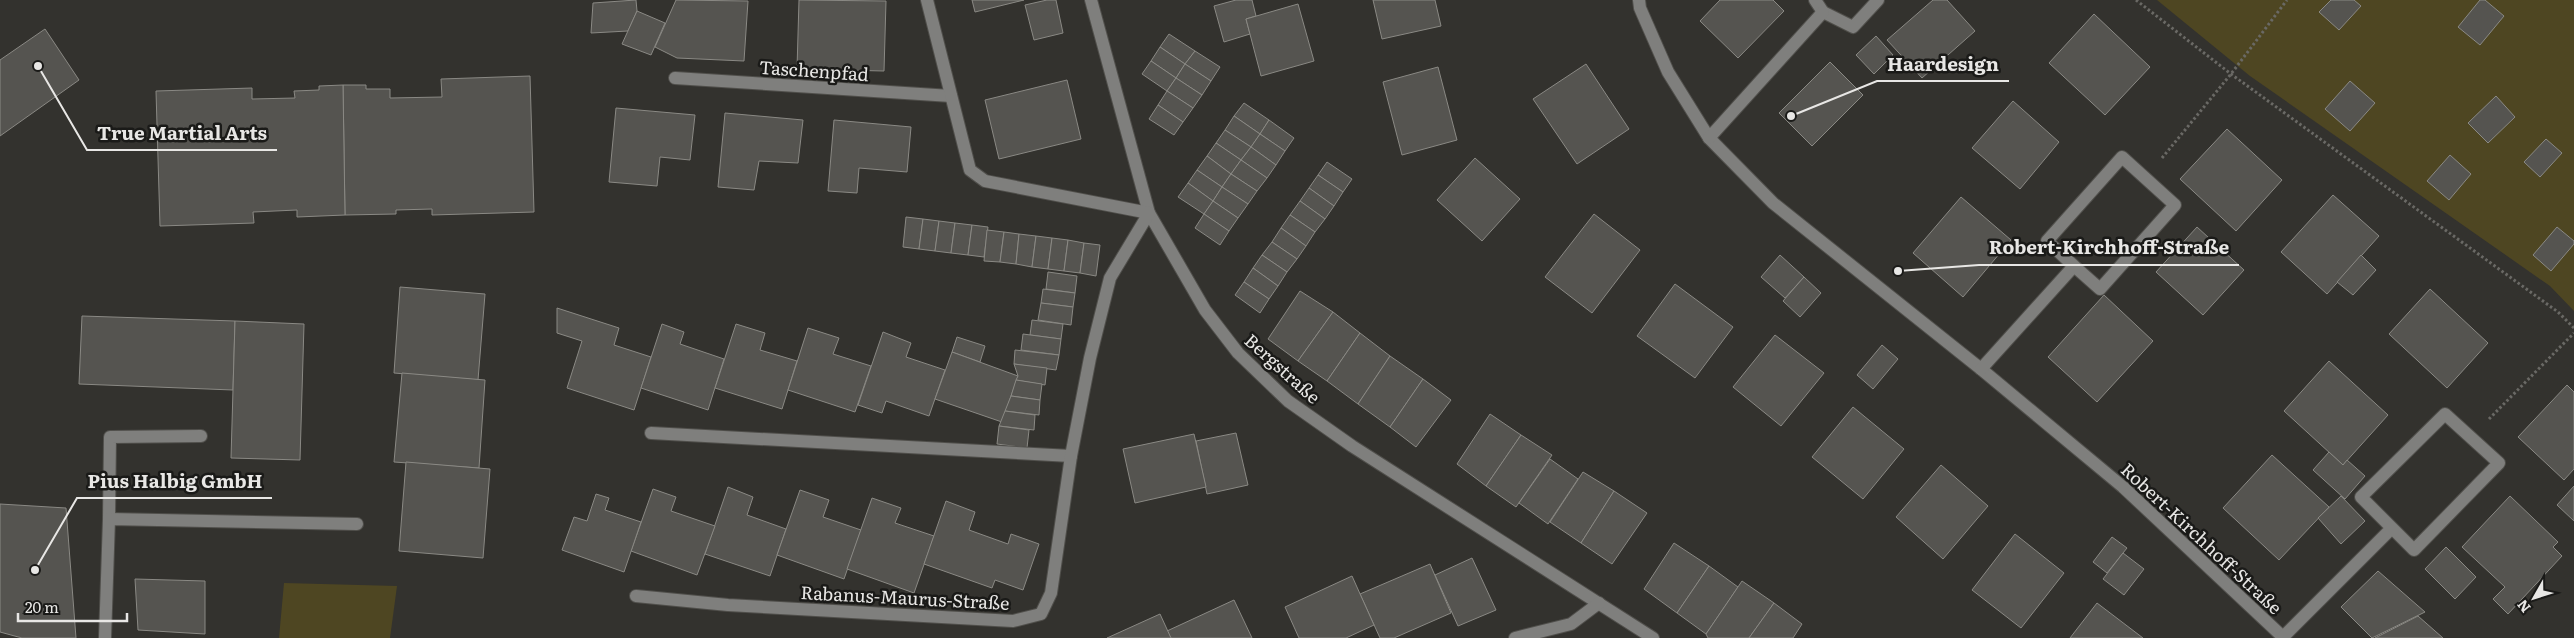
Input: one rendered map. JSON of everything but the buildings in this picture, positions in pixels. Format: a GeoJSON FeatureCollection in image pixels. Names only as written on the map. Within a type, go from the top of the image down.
{"type":"FeatureCollection","features":[{"type":"Feature","properties":{"kind":"street"},"geometry":{"type":"LineString","coordinates":[[927,0],[970,170],[985,181],[1149,213]]}},
{"type":"Feature","properties":{"kind":"street","name":"Bergstraße"},"geometry":{"type":"LineString","coordinates":[[1091,0],[1149,213],[1205,310],[1238,354],[1288,401],[1352,446],[1653,638]]}},
{"type":"Feature","properties":{"kind":"street","name":"Robert-Kirchhoff-Straße"},"geometry":{"type":"LineString","coordinates":[[1639,0],[1640,8],[1668,72],[1709,138],[1773,203],[1981,369],[2123,487],[2283,638],[2392,528]]}},
{"type":"Feature","properties":{"kind":"street"},"geometry":{"type":"LineString","coordinates":[[1815,0],[1823,12],[1853,27],[1878,0]]}},
{"type":"Feature","properties":{"kind":"street"},"geometry":{"type":"LineString","coordinates":[[1709,138],[1823,12]]}},
{"type":"Feature","properties":{"kind":"street","name":"Taschenpfad"},"geometry":{"type":"LineString","coordinates":[[675,78],[951,96]]}},
{"type":"Feature","properties":{"kind":"street"},"geometry":{"type":"LineString","coordinates":[[2122,158],[2175,206],[2100,289],[2074,266],[2047,241],[2122,158]]}},
{"type":"Feature","properties":{"kind":"street","name":"Rabanus-Maurus-Straße"},"geometry":{"type":"LineString","coordinates":[[636,596],[728,606],[1013,621],[1041,614],[1051,593],[1071,456],[1090,358],[1110,278],[1149,213]]}},
{"type":"Feature","properties":{"kind":"street"},"geometry":{"type":"LineString","coordinates":[[1981,369],[2074,266]]}},
{"type":"Feature","properties":{"kind":"street"},"geometry":{"type":"LineString","coordinates":[[2445,414],[2499,463],[2414,550],[2392,528],[2362,497],[2445,414]]}},
{"type":"Feature","properties":{"kind":"street"},"geometry":{"type":"LineString","coordinates":[[651,432],[1071,456]]}},
{"type":"Feature","properties":{"kind":"street"},"geometry":{"type":"LineString","coordinates":[[105,638],[110,437],[201,436]]}},
{"type":"Feature","properties":{"kind":"street"},"geometry":{"type":"LineString","coordinates":[[109,519],[357,524]]}},
{"type":"Feature","properties":{"kind":"street"},"geometry":{"type":"LineString","coordinates":[[1515,638],[1571,624],[1599,603]]}},
{"type":"Feature","properties":{"kind":"path"},"geometry":{"type":"LineString","coordinates":[[2136,0],[2231,74],[2558,312],[2574,328]]}},
{"type":"Feature","properties":{"kind":"path"},"geometry":{"type":"LineString","coordinates":[[2145,178],[2231,74],[2287,0]]}},
{"type":"Feature","properties":{"kind":"path"},"geometry":{"type":"LineString","coordinates":[[2471,438],[2574,333]]}},
{"type":"Feature","properties":{"kind":"shaded area"},"geometry":{"type":"Polygon","coordinates":[[[2157,0],[2574,0],[2574,311],[2550,286],[2250,76],[2157,0]]]}},
{"type":"Feature","properties":{"kind":"shaded area"},"geometry":{"type":"Polygon","coordinates":[[[284,583],[397,586],[390,638],[279,638],[284,583]]]}},
{"type":"Feature","properties":{"kind":"place","name":"True Martial Arts"},"geometry":{"type":"Point","coordinates":[38,66]}},
{"type":"Feature","properties":{"kind":"place","name":"Haardesign"},"geometry":{"type":"Point","coordinates":[1791,116]}},
{"type":"Feature","properties":{"kind":"place","name":"Robert-Kirchhoff-Straße"},"geometry":{"type":"Point","coordinates":[1898,271]}},
{"type":"Feature","properties":{"kind":"place","name":"Pius Halbig GmbH"},"geometry":{"type":"Point","coordinates":[35,570]}}]}
